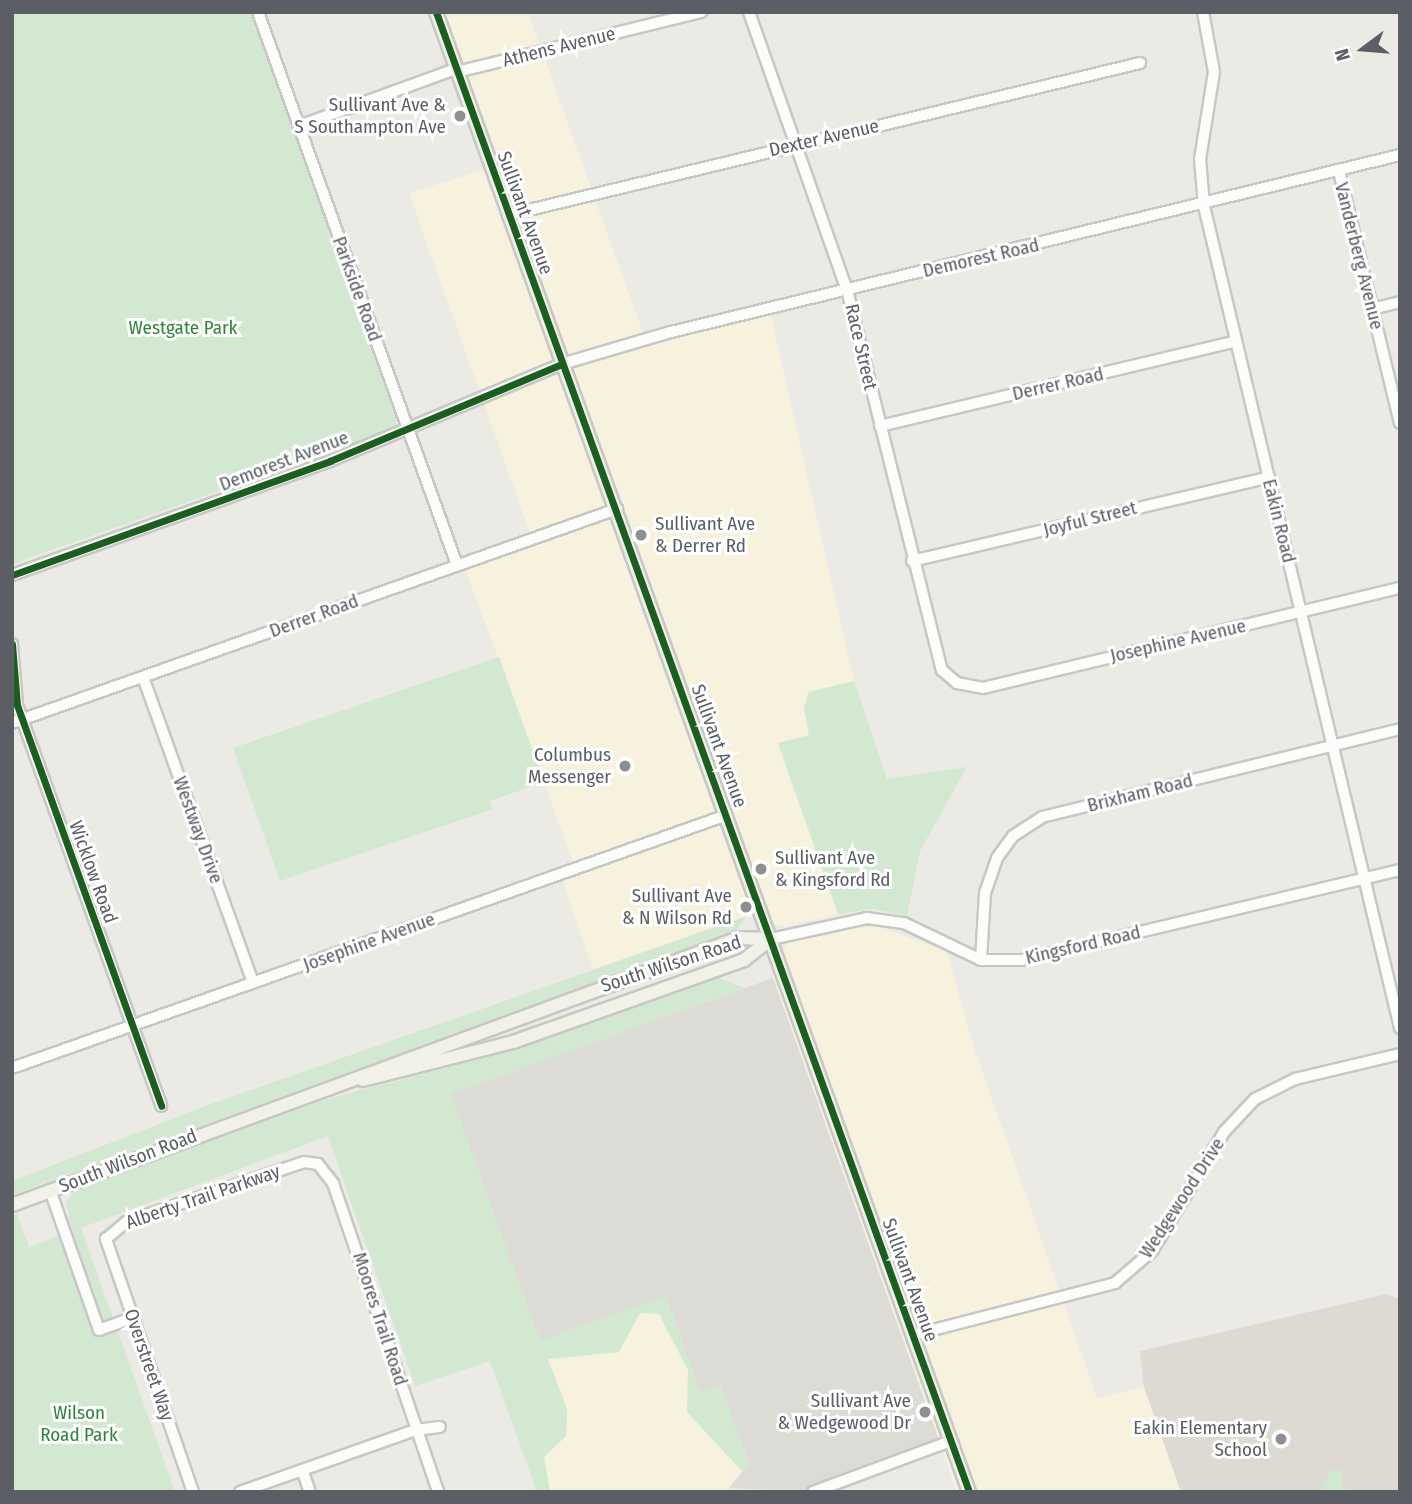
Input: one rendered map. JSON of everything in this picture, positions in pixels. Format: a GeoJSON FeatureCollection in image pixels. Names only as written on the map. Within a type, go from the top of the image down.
{"type":"FeatureCollection","features":[{"type":"Feature","properties":{"kind":"main road","name":"Sullivant Avenue"},"geometry":{"type":"LineString","coordinates":[[436,12],[969,1492]]}},
{"type":"Feature","properties":{"kind":"main road","name":"South Wilson Road"},"geometry":{"type":"LineString","coordinates":[[12,1205],[739,938],[771,939]]}},
{"type":"Feature","properties":{"kind":"main road","name":"South Wilson Road"},"geometry":{"type":"LineString","coordinates":[[322,1089],[513,1042],[744,960],[771,939]]}},
{"type":"Feature","properties":{"kind":"street","name":"Parkside Road"},"geometry":{"type":"LineString","coordinates":[[258,12],[457,565]]}},
{"type":"Feature","properties":{"kind":"street","name":"Athens Avenue"},"geometry":{"type":"LineString","coordinates":[[299,126],[457,71],[702,12]]}},
{"type":"Feature","properties":{"kind":"street","name":"Race Street"},"geometry":{"type":"LineString","coordinates":[[749,12],[847,290],[933,653],[957,683]]}},
{"type":"Feature","properties":{"kind":"street","name":"Eakin Road"},"geometry":{"type":"LineString","coordinates":[[1203,12],[1214,72],[1200,159],[1204,206],[1400,1028]]}},
{"type":"Feature","properties":{"kind":"street","name":"Dexter Avenue"},"geometry":{"type":"LineString","coordinates":[[509,215],[1140,63]]}},
{"type":"Feature","properties":{"kind":"street","name":"Demorest Road"},"geometry":{"type":"LineString","coordinates":[[562,364],[847,290],[1204,206],[1400,155]]}},
{"type":"Feature","properties":{"kind":"street","name":"Vanderberg Avenue"},"geometry":{"type":"LineString","coordinates":[[1339,171],[1400,423]]}},
{"type":"Feature","properties":{"kind":"street"},"geometry":{"type":"LineString","coordinates":[[1372,309],[1400,302]]}},
{"type":"Feature","properties":{"kind":"street","name":"Derrer Road"},"geometry":{"type":"LineString","coordinates":[[880,426],[1236,341]]}},
{"type":"Feature","properties":{"kind":"street","name":"Demorest Avenue"},"geometry":{"type":"LineString","coordinates":[[12,575],[407,429],[562,364]]}},
{"type":"Feature","properties":{"kind":"street","name":"Joyful Street"},"geometry":{"type":"LineString","coordinates":[[912,561],[1269,477]]}},
{"type":"Feature","properties":{"kind":"street","name":"Derrer Road"},"geometry":{"type":"LineString","coordinates":[[17,722],[617,509]]}},
{"type":"Feature","properties":{"kind":"street","name":"Josephine Avenue"},"geometry":{"type":"LineString","coordinates":[[957,683],[983,688],[1400,589]]}},
{"type":"Feature","properties":{"kind":"street","name":"Wicklow Road"},"geometry":{"type":"LineString","coordinates":[[12,644],[17,722],[161,1106]]}},
{"type":"Feature","properties":{"kind":"street","name":"Westway Drive"},"geometry":{"type":"LineString","coordinates":[[143,677],[253,983]]}},
{"type":"Feature","properties":{"kind":"street","name":"Brixham Road"},"geometry":{"type":"LineString","coordinates":[[981,960],[985,893],[997,858],[1013,836],[1042,817],[1400,729]]}},
{"type":"Feature","properties":{"kind":"street","name":"Josephine Avenue"},"geometry":{"type":"LineString","coordinates":[[12,1068],[727,816]]}},
{"type":"Feature","properties":{"kind":"street","name":"Kingsford Road"},"geometry":{"type":"LineString","coordinates":[[981,960],[1046,955],[1400,870]]}},
{"type":"Feature","properties":{"kind":"street"},"geometry":{"type":"LineString","coordinates":[[771,939],[867,918],[904,923],[981,960]]}},
{"type":"Feature","properties":{"kind":"street","name":"Wedgewood Drive"},"geometry":{"type":"LineString","coordinates":[[913,1335],[1115,1283],[1152,1251],[1224,1132],[1255,1099],[1295,1079],[1400,1054]]}},
{"type":"Feature","properties":{"kind":"street","name":"Alberty Trail Parkway"},"geometry":{"type":"LineString","coordinates":[[106,1239],[126,1222],[304,1162]]}},
{"type":"Feature","properties":{"kind":"street","name":"Moores Trail Road"},"geometry":{"type":"LineString","coordinates":[[304,1162],[318,1164],[333,1183],[438,1492]]}},
{"type":"Feature","properties":{"kind":"street"},"geometry":{"type":"LineString","coordinates":[[50,1190],[99,1329],[132,1318]]}},
{"type":"Feature","properties":{"kind":"street","name":"Overstreet Way"},"geometry":{"type":"LineString","coordinates":[[106,1239],[193,1492]]}},
{"type":"Feature","properties":{"kind":"street"},"geometry":{"type":"LineString","coordinates":[[240,1492],[415,1430],[440,1427]]}},
{"type":"Feature","properties":{"kind":"street"},"geometry":{"type":"LineString","coordinates":[[813,1492],[951,1441]]}},
{"type":"Feature","properties":{"kind":"street"},"geometry":{"type":"LineString","coordinates":[[302,1470],[310,1492]]}},
{"type":"Feature","properties":{"kind":"shaded area"},"geometry":{"type":"Polygon","coordinates":[[[434,12],[528,12],[644,336],[769,308],[854,681],[809,692],[804,708],[809,735],[778,744],[838,914],[785,927],[747,916],[593,969],[559,870],[574,864],[462,560],[531,536],[409,193],[487,169],[434,12]]]}},
{"type":"Feature","properties":{"kind":"shaded area"},"geometry":{"type":"Polygon","coordinates":[[[875,925],[947,951],[972,1042],[1097,1398],[1144,1387],[1181,1492],[957,1492],[773,978],[788,939],[875,925]]]}},
{"type":"Feature","properties":{"kind":"shaded area"},"geometry":{"type":"Polygon","coordinates":[[[773,978],[943,1451],[828,1492],[729,1488],[749,1464],[720,1385],[700,1392],[666,1296],[540,1341],[450,1094],[773,978]]]}},
{"type":"Feature","properties":{"kind":"shaded area","name":"Eakin Elementary School"},"geometry":{"type":"Polygon","coordinates":[[[1386,1294],[1400,1299],[1400,1492],[1181,1492],[1144,1387],[1140,1351],[1386,1294]]]}},
{"type":"Feature","properties":{"kind":"shaded area"},"geometry":{"type":"Polygon","coordinates":[[[640,1313],[659,1313],[688,1370],[688,1412],[742,1471],[729,1488],[716,1492],[550,1492],[544,1457],[566,1436],[567,1409],[548,1359],[619,1352],[640,1313]]]}},
{"type":"Feature","properties":{"kind":"green space","name":"Westgate Park"},"geometry":{"type":"Polygon","coordinates":[[[12,12],[251,12],[397,417],[394,429],[12,564],[12,12]]]}},
{"type":"Feature","properties":{"kind":"green space"},"geometry":{"type":"Polygon","coordinates":[[[499,657],[544,782],[490,801],[493,809],[280,881],[233,748],[499,657]]]}},
{"type":"Feature","properties":{"kind":"green space"},"geometry":{"type":"Polygon","coordinates":[[[854,681],[887,779],[967,767],[920,851],[907,916],[873,909],[838,914],[778,743],[809,735],[804,708],[809,692],[854,681]]]}},
{"type":"Feature","properties":{"kind":"green space"},"geometry":{"type":"Polygon","coordinates":[[[747,916],[736,931],[12,1195],[12,1181],[211,1104],[747,916]]]}},
{"type":"Feature","properties":{"kind":"green space","name":"Wilson Road Park"},"geometry":{"type":"Polygon","coordinates":[[[717,977],[744,988],[451,1094],[540,1341],[666,1295],[700,1392],[721,1385],[749,1465],[742,1471],[687,1412],[688,1370],[659,1314],[640,1313],[619,1352],[548,1359],[567,1409],[566,1436],[544,1457],[550,1492],[537,1492],[490,1361],[415,1386],[328,1136],[81,1228],[175,1492],[12,1492],[12,1216],[17,1214],[29,1247],[72,1231],[66,1203],[73,1192],[320,1101],[515,1050],[717,977]]]}},
{"type":"Feature","properties":{"kind":"green space"},"geometry":{"type":"Polygon","coordinates":[[[1331,1470],[1340,1470],[1345,1492],[1320,1492],[1331,1470]]]}},
{"type":"Feature","properties":{"kind":"cycle path"},"geometry":{"type":"LineString","coordinates":[[436,12],[969,1492]]}},
{"type":"Feature","properties":{"kind":"cycle path"},"geometry":{"type":"LineString","coordinates":[[12,575],[330,461],[562,364]]}},
{"type":"Feature","properties":{"kind":"cycle path"},"geometry":{"type":"LineString","coordinates":[[12,644],[17,705],[161,1106]]}},
{"type":"Feature","properties":{"kind":"place","name":"Sullivant Ave & S Southampton Ave"},"geometry":{"type":"Point","coordinates":[460,116]}},
{"type":"Feature","properties":{"kind":"place","name":"Sullivant Ave & Derrer Rd"},"geometry":{"type":"Point","coordinates":[641,535]}},
{"type":"Feature","properties":{"kind":"place","name":"Columbus Messenger"},"geometry":{"type":"Point","coordinates":[625,766]}},
{"type":"Feature","properties":{"kind":"place","name":"Sullivant Ave & Kingsford Rd"},"geometry":{"type":"Point","coordinates":[761,869]}},
{"type":"Feature","properties":{"kind":"place","name":"Sullivant Ave & N Wilson Rd"},"geometry":{"type":"Point","coordinates":[746,907]}},
{"type":"Feature","properties":{"kind":"place","name":"Sullivant Ave & Wedgewood Dr"},"geometry":{"type":"Point","coordinates":[925,1412]}},
{"type":"Feature","properties":{"kind":"place","name":"Eakin Elementary School"},"geometry":{"type":"Point","coordinates":[1281,1439]}}]}
